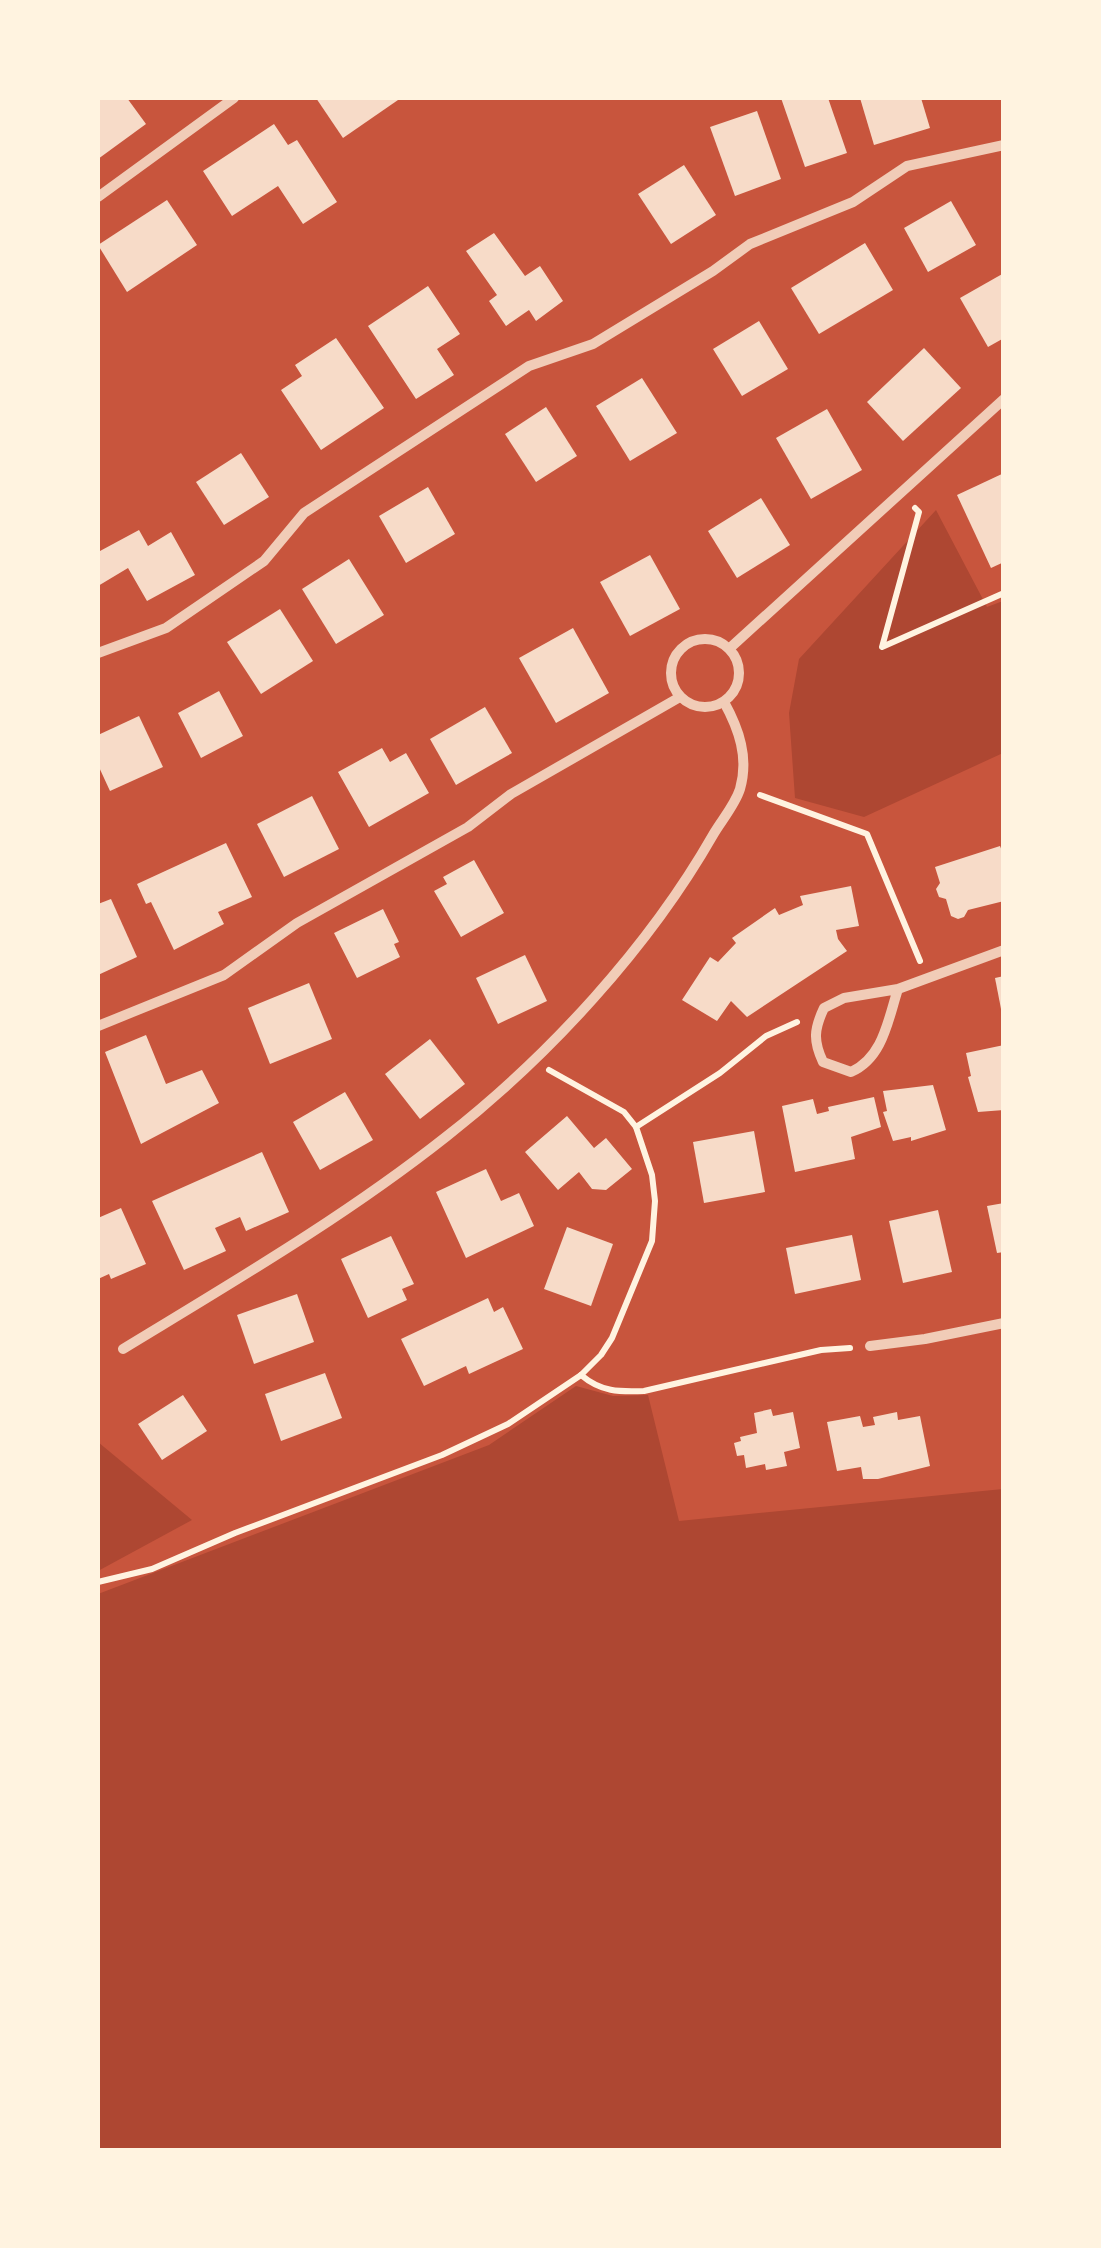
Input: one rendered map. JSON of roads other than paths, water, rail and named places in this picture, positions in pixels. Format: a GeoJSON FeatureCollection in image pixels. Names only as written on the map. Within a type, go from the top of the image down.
{"type":"FeatureCollection","features":[{"type":"Feature","properties":{"kind":"street"},"geometry":{"type":"LineString","coordinates":[[98,198],[234,98]]}},
{"type":"Feature","properties":{"kind":"street"},"geometry":{"type":"LineString","coordinates":[[98,653],[166,628],[264,561],[304,514],[529,366],[593,344],[750,244],[853,202],[907,166],[1004,144]]}},
{"type":"Feature","properties":{"kind":"street"},"geometry":{"type":"LineString","coordinates":[[730,648],[1004,398]]}},
{"type":"Feature","properties":{"kind":"street"},"geometry":{"type":"LineString","coordinates":[[698,639],[717,640],[730,648],[740,674],[734,692],[724,702],[708,708],[680,697],[670,678],[672,661],[683,646],[698,639]]}},
{"type":"Feature","properties":{"kind":"street"},"geometry":{"type":"LineString","coordinates":[[98,1026],[224,975],[297,924],[468,827],[511,794],[680,697]]}},
{"type":"Feature","properties":{"kind":"street"},"geometry":{"type":"LineString","coordinates":[[123,1349],[350,1206],[448,1135],[533,1060],[589,1002],[686,883],[740,789],[742,740],[724,702]]}},
{"type":"Feature","properties":{"kind":"street"},"geometry":{"type":"LineString","coordinates":[[898,989],[879,1046],[865,1066],[850,1072],[823,1062],[815,1044],[824,1008],[844,998],[898,989],[1004,950]]}},
{"type":"Feature","properties":{"kind":"street"},"geometry":{"type":"LineString","coordinates":[[870,1346],[1004,1323]]}}]}
